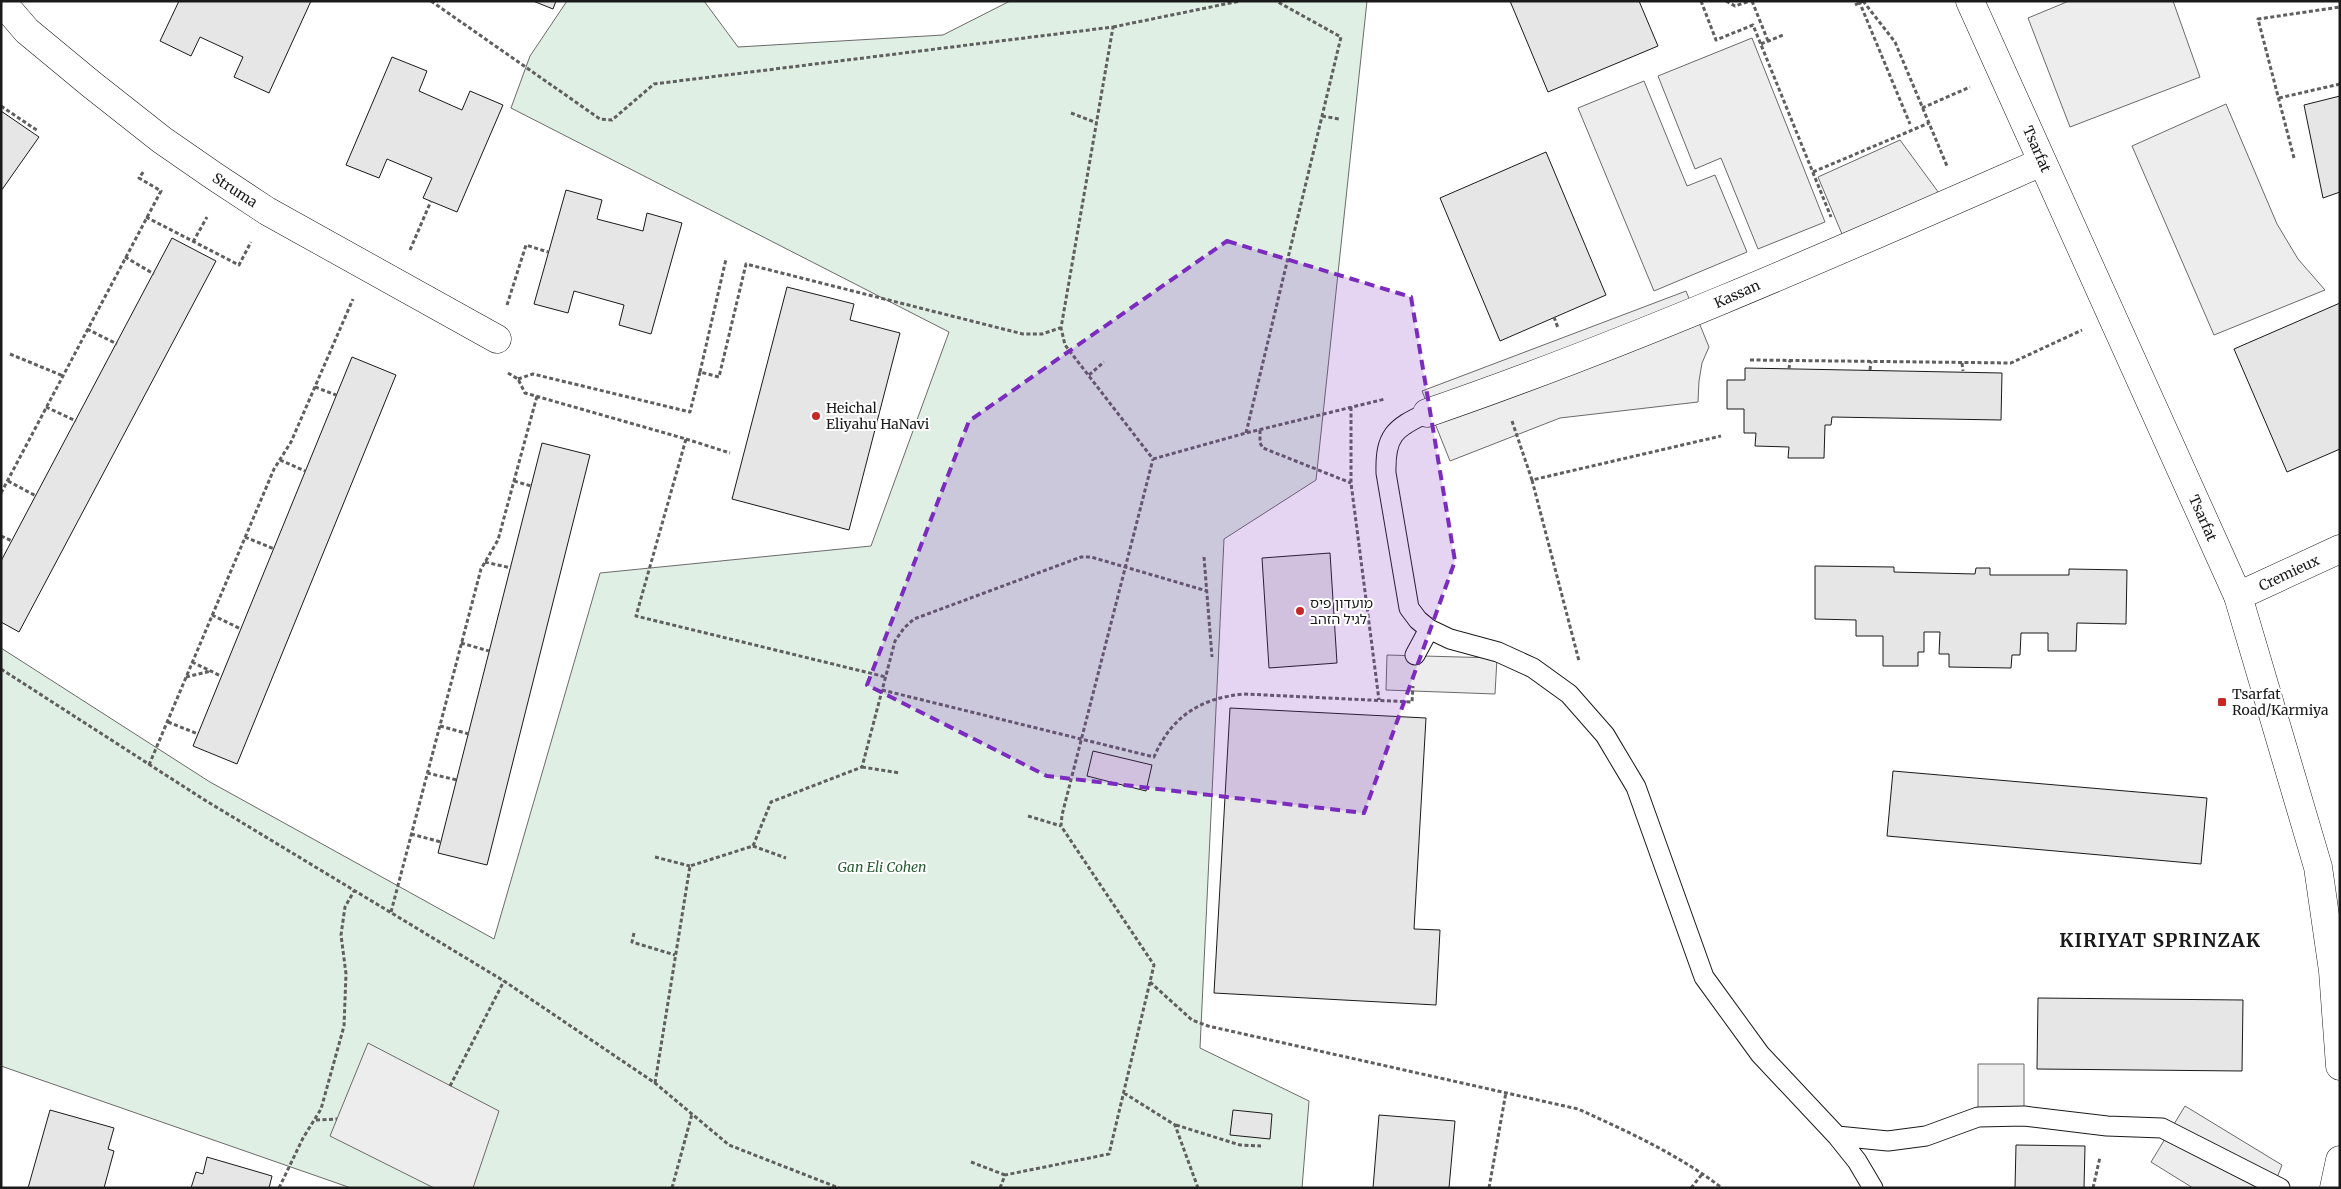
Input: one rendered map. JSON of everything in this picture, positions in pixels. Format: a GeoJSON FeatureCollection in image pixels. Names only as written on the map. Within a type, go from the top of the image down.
{"type":"FeatureCollection","features":[{"type":"Feature","properties":{"kind":"street","name":"Struma"},"geometry":{"type":"LineString","coordinates":[[2,1],[27,31],[91,84],[162,140],[214,176],[267,210],[497,339]]}},
{"type":"Feature","properties":{"kind":"street","name":"Tsarfat"},"geometry":{"type":"LineString","coordinates":[[1970,1],[2238,596],[2318,868],[2333,970],[2340,1066]]}},
{"type":"Feature","properties":{"kind":"street","name":"Kassan"},"geometry":{"type":"LineString","coordinates":[[1427,414],[1580,358],[1709,306],[2042,162]]}},
{"type":"Feature","properties":{"kind":"street","name":"Cremieux"},"geometry":{"type":"LineString","coordinates":[[2238,596],[2340,549]]}},
{"type":"Feature","properties":{"kind":"street"},"geometry":{"type":"LineString","coordinates":[[2334,1188],[2340,1160]]}},
{"type":"Feature","properties":{"kind":"lane"},"geometry":{"type":"LineString","coordinates":[[1427,414],[1408,422],[1396,431],[1388,441],[1385,455],[1386,473],[1404,591],[1409,608],[1418,620],[1429,629],[1450,639],[1498,652],[1533,668],[1569,694],[1605,735],[1636,787],[1704,977],[1760,1054],[1858,1161],[1873,1188]]}},
{"type":"Feature","properties":{"kind":"lane"},"geometry":{"type":"LineString","coordinates":[[1415,655],[1429,629]]}},
{"type":"Feature","properties":{"kind":"lane"},"geometry":{"type":"LineString","coordinates":[[1837,1136],[1888,1141],[1926,1136],[1978,1117],[2024,1116],[2107,1126],[2162,1128],[2280,1188]]}},
{"type":"Feature","properties":{"kind":"path"},"geometry":{"type":"LineString","coordinates":[[431,1],[600,118],[612,120],[654,84],[1113,27],[1240,1]]}},
{"type":"Feature","properties":{"kind":"path"},"geometry":{"type":"LineString","coordinates":[[1246,433],[1341,37],[1276,1]]}},
{"type":"Feature","properties":{"kind":"path"},"geometry":{"type":"LineString","coordinates":[[1702,1],[1716,40],[1753,25],[1843,248]]}},
{"type":"Feature","properties":{"kind":"path"},"geometry":{"type":"LineString","coordinates":[[1726,1],[1735,6],[1751,1],[1768,42]]}},
{"type":"Feature","properties":{"kind":"path"},"geometry":{"type":"LineString","coordinates":[[1855,5],[1862,1]]}},
{"type":"Feature","properties":{"kind":"path"},"geometry":{"type":"LineString","coordinates":[[1862,1],[1895,42],[1961,198]]}},
{"type":"Feature","properties":{"kind":"path"},"geometry":{"type":"LineString","coordinates":[[1862,1],[1910,124]]}},
{"type":"Feature","properties":{"kind":"path"},"geometry":{"type":"LineString","coordinates":[[2294,158],[2258,19],[2340,7]]}},
{"type":"Feature","properties":{"kind":"path"},"geometry":{"type":"LineString","coordinates":[[1113,27],[1061,328],[1065,345],[1153,459]]}},
{"type":"Feature","properties":{"kind":"path"},"geometry":{"type":"LineString","coordinates":[[1761,44],[1784,35]]}},
{"type":"Feature","properties":{"kind":"path"},"geometry":{"type":"LineString","coordinates":[[2279,98],[2340,84]]}},
{"type":"Feature","properties":{"kind":"path"},"geometry":{"type":"LineString","coordinates":[[1922,108],[1945,98]]}},
{"type":"Feature","properties":{"kind":"path"},"geometry":{"type":"LineString","coordinates":[[1,106],[38,131]]}},
{"type":"Feature","properties":{"kind":"path"},"geometry":{"type":"LineString","coordinates":[[1071,113],[1097,123]]}},
{"type":"Feature","properties":{"kind":"path"},"geometry":{"type":"LineString","coordinates":[[1322,116],[1339,120]]}},
{"type":"Feature","properties":{"kind":"path"},"geometry":{"type":"LineString","coordinates":[[1813,172],[1929,123]]}},
{"type":"Feature","properties":{"kind":"path"},"geometry":{"type":"LineString","coordinates":[[1,493],[161,190],[149,184]]}},
{"type":"Feature","properties":{"kind":"path"},"geometry":{"type":"LineString","coordinates":[[420,226],[431,201]]}},
{"type":"Feature","properties":{"kind":"path"},"geometry":{"type":"LineString","coordinates":[[146,217],[234,262]]}},
{"type":"Feature","properties":{"kind":"path"},"geometry":{"type":"LineString","coordinates":[[193,242],[207,218]]}},
{"type":"Feature","properties":{"kind":"path"},"geometry":{"type":"LineString","coordinates":[[548,252],[526,245],[490,362],[518,379],[525,393],[730,453]]}},
{"type":"Feature","properties":{"kind":"path"},"geometry":{"type":"LineString","coordinates":[[125,257],[154,274]]}},
{"type":"Feature","properties":{"kind":"path"},"geometry":{"type":"LineString","coordinates":[[518,379],[533,374],[690,412],[726,259]]}},
{"type":"Feature","properties":{"kind":"path"},"geometry":{"type":"LineString","coordinates":[[700,372],[719,377],[746,264],[1023,334],[1042,334],[1061,328]]}},
{"type":"Feature","properties":{"kind":"path"},"geometry":{"type":"LineString","coordinates":[[149,765],[245,537],[280,460],[291,442],[345,318]]}},
{"type":"Feature","properties":{"kind":"path"},"geometry":{"type":"LineString","coordinates":[[87,329],[117,344]]}},
{"type":"Feature","properties":{"kind":"path"},"geometry":{"type":"LineString","coordinates":[[1750,360],[2011,363],[2052,344]]}},
{"type":"Feature","properties":{"kind":"path"},"geometry":{"type":"LineString","coordinates":[[10,354],[63,376]]}},
{"type":"Feature","properties":{"kind":"path"},"geometry":{"type":"LineString","coordinates":[[1789,369],[1790,360]]}},
{"type":"Feature","properties":{"kind":"path"},"geometry":{"type":"LineString","coordinates":[[1870,370],[1871,361]]}},
{"type":"Feature","properties":{"kind":"path"},"geometry":{"type":"LineString","coordinates":[[1089,375],[1104,362]]}},
{"type":"Feature","properties":{"kind":"path"},"geometry":{"type":"LineString","coordinates":[[1962,363],[1963,372]]}},
{"type":"Feature","properties":{"kind":"path"},"geometry":{"type":"LineString","coordinates":[[315,386],[336,395]]}},
{"type":"Feature","properties":{"kind":"path"},"geometry":{"type":"LineString","coordinates":[[1153,459],[1246,433],[1419,392],[1427,414]]}},
{"type":"Feature","properties":{"kind":"path"},"geometry":{"type":"LineString","coordinates":[[391,912],[481,569],[498,540],[537,396]]}},
{"type":"Feature","properties":{"kind":"path"},"geometry":{"type":"LineString","coordinates":[[46,407],[76,421]]}},
{"type":"Feature","properties":{"kind":"path"},"geometry":{"type":"LineString","coordinates":[[1351,407],[1351,483],[1379,700]]}},
{"type":"Feature","properties":{"kind":"path"},"geometry":{"type":"LineString","coordinates":[[1260,430],[1260,443],[1263,448],[1351,483]]}},
{"type":"Feature","properties":{"kind":"path"},"geometry":{"type":"LineString","coordinates":[[1532,480],[1721,436]]}},
{"type":"Feature","properties":{"kind":"path"},"geometry":{"type":"LineString","coordinates":[[686,439],[636,616],[886,677]]}},
{"type":"Feature","properties":{"kind":"path"},"geometry":{"type":"LineString","coordinates":[[1521,447],[1532,480],[1580,665],[1578,679],[1569,694]]}},
{"type":"Feature","properties":{"kind":"path"},"geometry":{"type":"LineString","coordinates":[[971,1162],[1005,1175],[1109,1154],[1154,965],[1061,826],[1080,740],[1153,459]]}},
{"type":"Feature","properties":{"kind":"path"},"geometry":{"type":"LineString","coordinates":[[280,460],[305,471]]}},
{"type":"Feature","properties":{"kind":"path"},"geometry":{"type":"LineString","coordinates":[[8,481],[36,496]]}},
{"type":"Feature","properties":{"kind":"path"},"geometry":{"type":"LineString","coordinates":[[514,481],[531,486]]}},
{"type":"Feature","properties":{"kind":"path"},"geometry":{"type":"LineString","coordinates":[[1,536],[12,542]]}},
{"type":"Feature","properties":{"kind":"path"},"geometry":{"type":"LineString","coordinates":[[245,537],[274,549]]}},
{"type":"Feature","properties":{"kind":"path"},"geometry":{"type":"LineString","coordinates":[[862,767],[895,641],[904,628],[914,619],[1081,557],[1091,557],[1207,591]]}},
{"type":"Feature","properties":{"kind":"path"},"geometry":{"type":"LineString","coordinates":[[1204,557],[1212,657]]}},
{"type":"Feature","properties":{"kind":"path"},"geometry":{"type":"LineString","coordinates":[[485,562],[510,568]]}},
{"type":"Feature","properties":{"kind":"path"},"geometry":{"type":"LineString","coordinates":[[212,616],[241,629]]}},
{"type":"Feature","properties":{"kind":"path"},"geometry":{"type":"LineString","coordinates":[[461,643],[489,651]]}},
{"type":"Feature","properties":{"kind":"path"},"geometry":{"type":"LineString","coordinates":[[882,690],[1154,757],[1162,739],[1176,721],[1209,701],[1227,696],[1244,694],[1412,702],[1415,655]]}},
{"type":"Feature","properties":{"kind":"path"},"geometry":{"type":"LineString","coordinates":[[192,662],[221,676]]}},
{"type":"Feature","properties":{"kind":"path"},"geometry":{"type":"LineString","coordinates":[[1,669],[149,765],[504,981],[655,1083],[729,1145],[839,1188]]}},
{"type":"Feature","properties":{"kind":"path"},"geometry":{"type":"LineString","coordinates":[[186,678],[211,671]]}},
{"type":"Feature","properties":{"kind":"path"},"geometry":{"type":"LineString","coordinates":[[168,722],[198,734]]}},
{"type":"Feature","properties":{"kind":"path"},"geometry":{"type":"LineString","coordinates":[[440,726],[469,734]]}},
{"type":"Feature","properties":{"kind":"path"},"geometry":{"type":"LineString","coordinates":[[753,846],[770,802],[862,767],[900,773]]}},
{"type":"Feature","properties":{"kind":"path"},"geometry":{"type":"LineString","coordinates":[[427,773],[457,780]]}},
{"type":"Feature","properties":{"kind":"path"},"geometry":{"type":"LineString","coordinates":[[1028,816],[1061,826]]}},
{"type":"Feature","properties":{"kind":"path"},"geometry":{"type":"LineString","coordinates":[[411,834],[441,842]]}},
{"type":"Feature","properties":{"kind":"path"},"geometry":{"type":"LineString","coordinates":[[655,857],[690,866],[753,846],[786,858]]}},
{"type":"Feature","properties":{"kind":"path"},"geometry":{"type":"LineString","coordinates":[[655,1083],[690,866]]}},
{"type":"Feature","properties":{"kind":"path"},"geometry":{"type":"LineString","coordinates":[[279,1188],[303,1138],[316,1120],[329,1085],[344,1026],[346,974],[341,935],[346,907],[354,890]]}},
{"type":"Feature","properties":{"kind":"path"},"geometry":{"type":"LineString","coordinates":[[634,933],[632,942],[675,955]]}},
{"type":"Feature","properties":{"kind":"path"},"geometry":{"type":"LineString","coordinates":[[450,1086],[504,981]]}},
{"type":"Feature","properties":{"kind":"path"},"geometry":{"type":"LineString","coordinates":[[1150,982],[1192,1020],[1208,1026],[1578,1109],[1608,1122],[1703,1173],[1722,1188]]}},
{"type":"Feature","properties":{"kind":"path"},"geometry":{"type":"LineString","coordinates":[[1489,1188],[1506,1092]]}},
{"type":"Feature","properties":{"kind":"path"},"geometry":{"type":"LineString","coordinates":[[1124,1093],[1175,1125],[1240,1145],[1261,1146]]}},
{"type":"Feature","properties":{"kind":"path"},"geometry":{"type":"LineString","coordinates":[[672,1188],[692,1113]]}},
{"type":"Feature","properties":{"kind":"path"},"geometry":{"type":"LineString","coordinates":[[316,1120],[337,1119]]}},
{"type":"Feature","properties":{"kind":"path"},"geometry":{"type":"LineString","coordinates":[[1175,1125],[1198,1188]]}},
{"type":"Feature","properties":{"kind":"path"},"geometry":{"type":"LineString","coordinates":[[1691,1188],[1703,1173]]}},
{"type":"Feature","properties":{"kind":"path"},"geometry":{"type":"LineString","coordinates":[[1000,1188],[1005,1175]]}},
{"type":"Feature","properties":{"kind":"highlighted area"},"geometry":{"type":"Polygon","coordinates":[[[1227,241],[1411,297],[1455,561],[1364,813],[1047,776],[867,685],[969,421],[1227,241]]]}},
{"type":"Feature","properties":{"kind":"green space","name":"Gan Eli Cohen"},"geometry":{"type":"Polygon","coordinates":[[[567,1],[704,1],[738,47],[943,35],[1010,1],[1367,1],[1316,480],[1224,539],[1200,1048],[1309,1101],[1302,1188],[351,1188],[1,1066],[1,648],[210,782],[494,939],[600,573],[871,546],[949,332],[511,108],[530,56],[567,1]]]}},
{"type":"Feature","properties":{"kind":"shaded area"},"geometry":{"type":"Polygon","coordinates":[[[2069,1],[2173,1],[2200,77],[2070,127],[2028,18],[2069,1]]]}},
{"type":"Feature","properties":{"kind":"shaded area"},"geometry":{"type":"Polygon","coordinates":[[[1752,38],[1825,222],[1758,249],[1721,158],[1695,169],[1658,76],[1752,38]]]}},
{"type":"Feature","properties":{"kind":"shaded area"},"geometry":{"type":"Polygon","coordinates":[[[1644,81],[1687,186],[1715,175],[1747,252],[1654,291],[1578,108],[1644,81]]]}},
{"type":"Feature","properties":{"kind":"shaded area"},"geometry":{"type":"Polygon","coordinates":[[[2226,104],[2277,224],[2298,259],[2325,290],[2214,335],[2132,146],[2226,104]]]}},
{"type":"Feature","properties":{"kind":"shaded area"},"geometry":{"type":"Polygon","coordinates":[[[1900,140],[1947,204],[1847,246],[1818,177],[1900,140]]]}},
{"type":"Feature","properties":{"kind":"shaded area"},"geometry":{"type":"Polygon","coordinates":[[[1686,291],[1709,347],[1702,363],[1698,402],[1560,418],[1450,461],[1422,391],[1686,291]]]}},
{"type":"Feature","properties":{"kind":"shaded area"},"geometry":{"type":"Polygon","coordinates":[[[1387,655],[1497,658],[1495,694],[1386,690],[1387,655]]]}},
{"type":"Feature","properties":{"kind":"shaded area"},"geometry":{"type":"Polygon","coordinates":[[[368,1043],[499,1111],[473,1188],[434,1188],[330,1136],[368,1043]]]}},
{"type":"Feature","properties":{"kind":"shaded area"},"geometry":{"type":"Polygon","coordinates":[[[1978,1064],[2024,1064],[2024,1116],[1978,1117],[1978,1064]]]}},
{"type":"Feature","properties":{"kind":"shaded area"},"geometry":{"type":"Polygon","coordinates":[[[2185,1106],[2282,1165],[2273,1188],[2193,1188],[2151,1162],[2185,1106]]]}},
{"type":"Feature","properties":{"kind":"building"},"geometry":{"type":"Polygon","coordinates":[[[179,1],[311,1],[269,93],[234,77],[243,57],[200,37],[191,56],[160,41],[179,1]]]}},
{"type":"Feature","properties":{"kind":"building"},"geometry":{"type":"Polygon","coordinates":[[[533,1],[556,1],[553,9],[533,1]]]}},
{"type":"Feature","properties":{"kind":"building"},"geometry":{"type":"Polygon","coordinates":[[[1510,1],[1639,1],[1658,46],[1548,92],[1510,1]]]}},
{"type":"Feature","properties":{"kind":"building"},"geometry":{"type":"Polygon","coordinates":[[[392,57],[427,71],[419,91],[462,110],[470,91],[503,105],[457,212],[423,198],[432,178],[387,159],[379,178],[346,165],[392,57]]]}},
{"type":"Feature","properties":{"kind":"building"},"geometry":{"type":"Polygon","coordinates":[[[2340,96],[2340,192],[2323,198],[2304,105],[2340,96]]]}},
{"type":"Feature","properties":{"kind":"building"},"geometry":{"type":"Polygon","coordinates":[[[1,111],[39,137],[1,191],[1,111]]]}},
{"type":"Feature","properties":{"kind":"building"},"geometry":{"type":"Polygon","coordinates":[[[1546,152],[1606,295],[1500,341],[1440,198],[1546,152]]]}},
{"type":"Feature","properties":{"kind":"building"},"geometry":{"type":"Polygon","coordinates":[[[566,190],[602,200],[597,219],[643,231],[647,213],[682,223],[651,334],[619,325],[624,305],[574,291],[568,313],[534,304],[566,190]]]}},
{"type":"Feature","properties":{"kind":"building"},"geometry":{"type":"Polygon","coordinates":[[[172,238],[216,261],[19,632],[1,622],[1,561],[172,238]]]}},
{"type":"Feature","properties":{"kind":"building","name":"Heichal Eliyahu HaNavi"},"geometry":{"type":"Polygon","coordinates":[[[787,287],[854,304],[850,320],[900,333],[849,530],[732,499],[787,287]]]}},
{"type":"Feature","properties":{"kind":"building"},"geometry":{"type":"Polygon","coordinates":[[[2340,303],[2340,449],[2287,472],[2234,349],[2340,303]]]}},
{"type":"Feature","properties":{"kind":"building"},"geometry":{"type":"Polygon","coordinates":[[[352,357],[396,375],[237,764],[193,746],[352,357]]]}},
{"type":"Feature","properties":{"kind":"building"},"geometry":{"type":"Polygon","coordinates":[[[1745,368],[2002,373],[2001,420],[1832,417],[1831,425],[1825,425],[1824,458],[1788,458],[1789,447],[1755,446],[1756,433],[1744,433],[1744,409],[1727,409],[1727,380],[1745,380],[1745,368]]]}},
{"type":"Feature","properties":{"kind":"building"},"geometry":{"type":"Polygon","coordinates":[[[542,443],[590,455],[487,865],[438,853],[542,443]]]}},
{"type":"Feature","properties":{"kind":"building","name":"מועדון פיס לגיל הזהב"},"geometry":{"type":"Polygon","coordinates":[[[1330,553],[1337,663],[1269,668],[1262,558],[1330,553]]]}},
{"type":"Feature","properties":{"kind":"building"},"geometry":{"type":"Polygon","coordinates":[[[1815,566],[1894,567],[1894,572],[1975,574],[1976,568],[1990,568],[1990,575],[2069,575],[2069,569],[2127,570],[2126,624],[2077,623],[2076,651],[2048,651],[2048,633],[2021,633],[2020,655],[2012,655],[2011,668],[1949,667],[1949,654],[1939,654],[1940,632],[1924,632],[1924,652],[1918,652],[1918,666],[1883,666],[1883,636],[1856,636],[1856,620],[1815,619],[1815,566]]]}},
{"type":"Feature","properties":{"kind":"building"},"geometry":{"type":"Polygon","coordinates":[[[1230,708],[1426,718],[1414,929],[1440,930],[1436,1005],[1214,993],[1230,708]]]}},
{"type":"Feature","properties":{"kind":"building"},"geometry":{"type":"Polygon","coordinates":[[[1093,751],[1152,765],[1146,791],[1087,776],[1093,751]]]}},
{"type":"Feature","properties":{"kind":"building"},"geometry":{"type":"Polygon","coordinates":[[[1893,771],[2207,798],[2201,864],[1887,836],[1893,771]]]}},
{"type":"Feature","properties":{"kind":"building"},"geometry":{"type":"Polygon","coordinates":[[[2038,998],[2243,1000],[2242,1071],[2037,1069],[2038,998]]]}},
{"type":"Feature","properties":{"kind":"building"},"geometry":{"type":"Polygon","coordinates":[[[50,1110],[114,1128],[108,1149],[114,1151],[104,1188],[28,1188],[50,1110]]]}},
{"type":"Feature","properties":{"kind":"building"},"geometry":{"type":"Polygon","coordinates":[[[1233,1110],[1272,1114],[1270,1139],[1230,1135],[1233,1110]]]}},
{"type":"Feature","properties":{"kind":"building"},"geometry":{"type":"Polygon","coordinates":[[[1379,1115],[1455,1121],[1449,1188],[1373,1188],[1379,1115]]]}},
{"type":"Feature","properties":{"kind":"building"},"geometry":{"type":"Polygon","coordinates":[[[2016,1145],[2085,1146],[2084,1188],[2015,1188],[2016,1145]]]}},
{"type":"Feature","properties":{"kind":"building"},"geometry":{"type":"Polygon","coordinates":[[[207,1157],[272,1176],[269,1188],[191,1188],[196,1172],[203,1174],[207,1157]]]}},
{"type":"Feature","properties":{"kind":"place","name":"Heichal Eliyahu HaNavi"},"geometry":{"type":"Point","coordinates":[816,416]}},
{"type":"Feature","properties":{"kind":"place","name":"מועדון פיס לגיל הזהב"},"geometry":{"type":"Point","coordinates":[1300,611]}},
{"type":"Feature","properties":{"kind":"place","name":"Tsarfat Road/Karmiya"},"geometry":{"type":"Point","coordinates":[2222,702]}},
{"type":"Feature","properties":{"kind":"district","name":"KIRIYAT SPRINZAK"},"geometry":{"type":"Point","coordinates":[2160,940]}}]}
